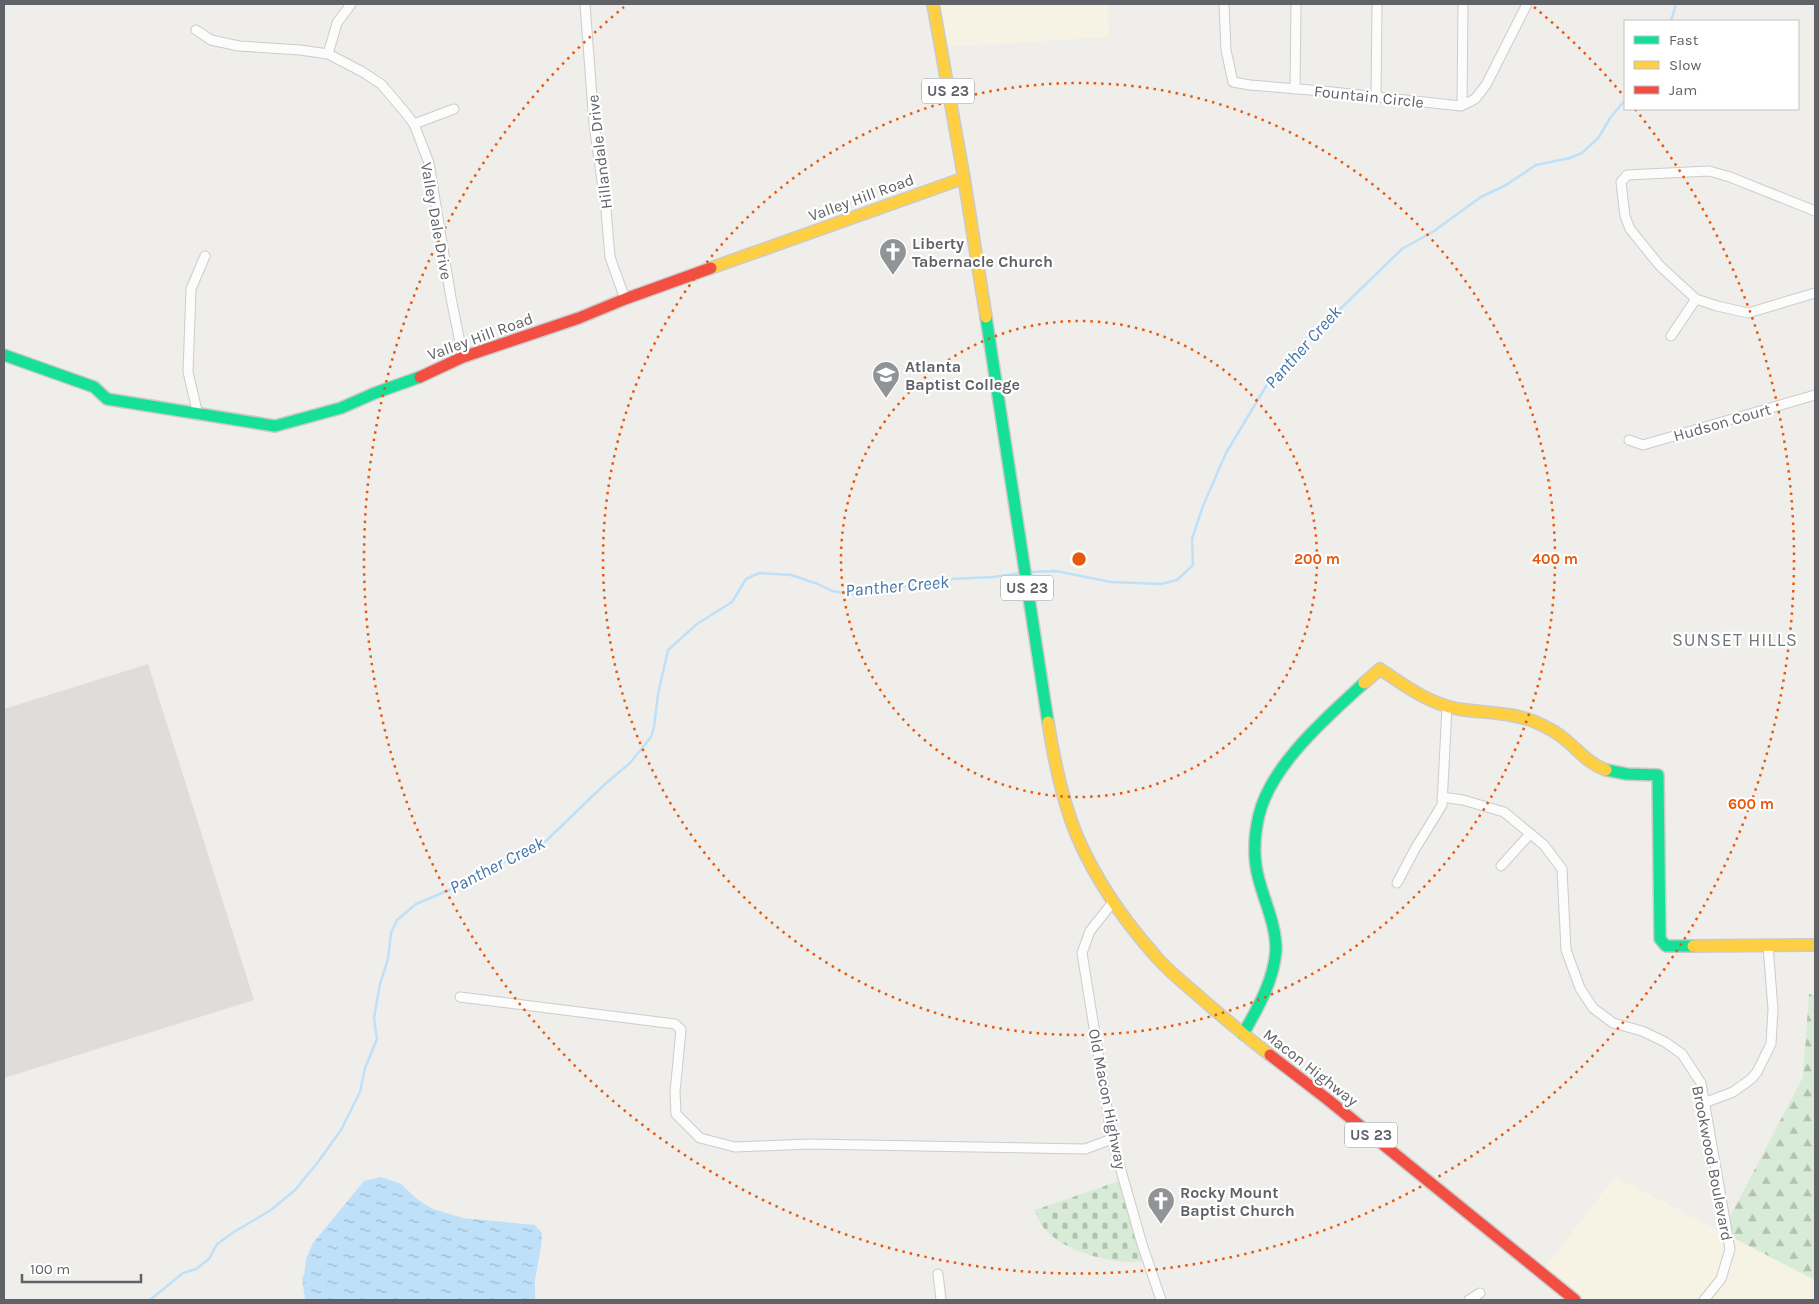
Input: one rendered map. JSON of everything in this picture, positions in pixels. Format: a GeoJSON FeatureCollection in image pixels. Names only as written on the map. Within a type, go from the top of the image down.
{"type":"FeatureCollection","features":[{"type":"Feature","properties":{"kind":"street"},"geometry":{"type":"LineString","coordinates":[[328,54],[338,23],[351,4]]}},
{"type":"Feature","properties":{"kind":"street","name":"Hillandale Drive"},"geometry":{"type":"LineString","coordinates":[[585,4],[594,124],[606,210],[610,257],[625,298]]}},
{"type":"Feature","properties":{"kind":"street","name":"US 23"},"geometry":{"type":"LineString","coordinates":[[933,4],[964,178],[1052,745],[1067,806],[1077,834],[1091,865],[1113,902]]}},
{"type":"Feature","properties":{"kind":"street","name":"Fountain Circle"},"geometry":{"type":"LineString","coordinates":[[1224,4],[1226,50],[1233,82],[1462,105]]}},
{"type":"Feature","properties":{"kind":"street"},"geometry":{"type":"LineString","coordinates":[[1295,88],[1296,4]]}},
{"type":"Feature","properties":{"kind":"street"},"geometry":{"type":"LineString","coordinates":[[1376,97],[1377,4]]}},
{"type":"Feature","properties":{"kind":"street"},"geometry":{"type":"LineString","coordinates":[[1463,4],[1462,105],[1475,99],[1486,85],[1527,4]]}},
{"type":"Feature","properties":{"kind":"street","name":"Valley Dale Drive"},"geometry":{"type":"LineString","coordinates":[[196,30],[211,40],[239,46],[328,54],[381,84],[414,124],[429,163],[451,298],[463,357]]}},
{"type":"Feature","properties":{"kind":"street"},"geometry":{"type":"LineString","coordinates":[[414,124],[454,109]]}},
{"type":"Feature","properties":{"kind":"street"},"geometry":{"type":"LineString","coordinates":[[1815,211],[1730,177],[1709,171],[1627,175],[1621,182],[1625,216],[1630,229],[1660,266],[1696,299],[1748,313],[1815,293]]}},
{"type":"Feature","properties":{"kind":"street","name":"Valley Hill Road"},"geometry":{"type":"LineString","coordinates":[[4,355],[94,387],[107,399],[275,426],[341,408],[375,393],[416,379],[463,357],[579,318],[625,298],[964,178]]}},
{"type":"Feature","properties":{"kind":"street"},"geometry":{"type":"LineString","coordinates":[[198,415],[188,372],[191,289],[204,256]]}},
{"type":"Feature","properties":{"kind":"street"},"geometry":{"type":"LineString","coordinates":[[1671,336],[1696,299]]}},
{"type":"Feature","properties":{"kind":"street","name":"Hudson Court"},"geometry":{"type":"LineString","coordinates":[[1629,440],[1643,445],[1815,395]]}},
{"type":"Feature","properties":{"kind":"street"},"geometry":{"type":"LineString","coordinates":[[1243,1034],[1266,993],[1275,962],[1276,939],[1255,860],[1255,837],[1260,811],[1267,792],[1278,772],[1293,752],[1380,669],[1412,691],[1447,707],[1514,715],[1535,722],[1564,739],[1586,760],[1602,769],[1627,774],[1658,775],[1660,939],[1666,946],[1815,945]]}},
{"type":"Feature","properties":{"kind":"street"},"geometry":{"type":"LineString","coordinates":[[1398,883],[1415,849],[1442,805],[1447,707]]}},
{"type":"Feature","properties":{"kind":"street","name":"Brookwood Boulevard"},"geometry":{"type":"LineString","coordinates":[[1442,797],[1463,800],[1504,812],[1544,845],[1562,869],[1566,950],[1580,988],[1593,1008],[1613,1023],[1642,1031],[1682,1054],[1700,1083],[1730,1249],[1721,1279],[1704,1300]]}},
{"type":"Feature","properties":{"kind":"street"},"geometry":{"type":"LineString","coordinates":[[1501,866],[1530,834]]}},
{"type":"Feature","properties":{"kind":"street","name":"Macon Highway"},"geometry":{"type":"LineString","coordinates":[[1113,902],[1140,939],[1168,969],[1243,1034],[1327,1099],[1575,1300]]}},
{"type":"Feature","properties":{"kind":"street","name":"Old Macon Highway"},"geometry":{"type":"LineString","coordinates":[[1113,902],[1090,931],[1082,953],[1112,1139],[1142,1244],[1161,1300]]}},
{"type":"Feature","properties":{"kind":"street"},"geometry":{"type":"LineString","coordinates":[[1704,1103],[1732,1092],[1751,1079],[1757,1072],[1771,1044],[1773,1009],[1768,946]]}},
{"type":"Feature","properties":{"kind":"street"},"geometry":{"type":"LineString","coordinates":[[460,997],[675,1024],[682,1030],[675,1092],[676,1114],[700,1138],[735,1147],[809,1144],[1085,1149],[1112,1139]]}},
{"type":"Feature","properties":{"kind":"street"},"geometry":{"type":"LineString","coordinates":[[938,1274],[941,1300]]}},
{"type":"Feature","properties":{"kind":"street"},"geometry":{"type":"LineString","coordinates":[[1468,1300],[1480,1293]]}},
{"type":"Feature","properties":{"kind":"shaded area"},"geometry":{"type":"Polygon","coordinates":[[[939,4],[1108,4],[1109,37],[948,47],[939,4]]]}},
{"type":"Feature","properties":{"kind":"shaded area"},"geometry":{"type":"Polygon","coordinates":[[[148,664],[254,1000],[4,1078],[4,709],[148,664]]]}},
{"type":"Feature","properties":{"kind":"shaded area"},"geometry":{"type":"Polygon","coordinates":[[[1615,1177],[1815,1280],[1815,1300],[1577,1300],[1541,1272],[1615,1177]]]}},
{"type":"Feature","properties":{"kind":"green space"},"geometry":{"type":"Polygon","coordinates":[[[1809,994],[1815,994],[1815,1280],[1722,1232],[1803,1077],[1809,994]]]}},
{"type":"Feature","properties":{"kind":"green space"},"geometry":{"type":"Polygon","coordinates":[[[1119,1181],[1143,1261],[1117,1261],[1087,1254],[1060,1241],[1049,1233],[1039,1221],[1035,1210],[1119,1181]]]}},
{"type":"Feature","properties":{"kind":"water"},"geometry":{"type":"Polygon","coordinates":[[[381,1177],[401,1184],[417,1199],[433,1209],[463,1218],[535,1225],[542,1233],[535,1280],[535,1300],[305,1300],[302,1278],[306,1259],[313,1243],[364,1181],[381,1177]]]}},
{"type":"Feature","properties":{"kind":"waterway","name":"Panther Creek"},"geometry":{"type":"LineString","coordinates":[[1671,20],[1676,4]]}},
{"type":"Feature","properties":{"kind":"waterway","name":"Panther Creek"},"geometry":{"type":"LineString","coordinates":[[1029,572],[1056,571],[1111,582],[1161,584],[1177,580],[1193,565],[1192,539],[1203,506],[1226,453],[1271,378],[1314,330],[1335,314],[1402,249],[1434,231],[1481,197],[1506,185],[1536,165],[1570,158],[1582,153],[1599,137],[1610,118],[1624,101]]}},
{"type":"Feature","properties":{"kind":"waterway","name":"Panther Creek"},"geometry":{"type":"LineString","coordinates":[[150,1300],[183,1273],[196,1269],[209,1259],[217,1244],[271,1210],[295,1190],[341,1130],[360,1092],[365,1068],[377,1039],[374,1018],[380,984],[388,959],[391,933],[397,920],[416,904],[461,885],[493,866],[517,857],[547,840],[605,784],[630,763],[651,737],[668,650],[697,624],[732,602],[746,579],[759,573],[791,575],[832,591],[850,594],[952,579],[993,577],[1021,573]]}},
{"type":"Feature","properties":{"kind":"traffic: fast"},"geometry":{"type":"LineString","coordinates":[[986,317],[1048,722]]}},
{"type":"Feature","properties":{"kind":"traffic: fast"},"geometry":{"type":"LineString","coordinates":[[4,355],[94,387],[107,399],[275,426],[341,408],[375,393],[420,377]]}},
{"type":"Feature","properties":{"kind":"traffic: fast"},"geometry":{"type":"LineString","coordinates":[[1243,1034],[1260,1004],[1269,983],[1275,961],[1276,941],[1259,880],[1255,856],[1256,831],[1265,796],[1275,778],[1302,743],[1364,683]]}},
{"type":"Feature","properties":{"kind":"traffic: fast"},"geometry":{"type":"LineString","coordinates":[[1606,770],[1627,774],[1658,775],[1660,939],[1666,946],[1693,946]]}},
{"type":"Feature","properties":{"kind":"traffic: slow"},"geometry":{"type":"LineString","coordinates":[[933,4],[964,178],[986,317]]}},
{"type":"Feature","properties":{"kind":"traffic: slow"},"geometry":{"type":"LineString","coordinates":[[711,268],[964,178]]}},
{"type":"Feature","properties":{"kind":"traffic: slow"},"geometry":{"type":"LineString","coordinates":[[1364,683],[1380,669],[1417,693],[1437,703],[1458,709],[1515,716],[1533,721],[1559,735],[1590,761],[1606,770]]}},
{"type":"Feature","properties":{"kind":"traffic: slow"},"geometry":{"type":"LineString","coordinates":[[1048,722],[1059,780],[1067,808],[1084,852],[1110,898],[1142,940],[1168,969],[1270,1055]]}},
{"type":"Feature","properties":{"kind":"traffic: slow"},"geometry":{"type":"LineString","coordinates":[[1693,946],[1815,945]]}},
{"type":"Feature","properties":{"kind":"traffic: jam"},"geometry":{"type":"LineString","coordinates":[[420,377],[463,357],[579,318],[711,268]]}},
{"type":"Feature","properties":{"kind":"traffic: jam"},"geometry":{"type":"LineString","coordinates":[[1270,1055],[1575,1300]]}},
{"type":"Feature","properties":{"kind":"place","name":"Liberty Tabernacle Church"},"geometry":{"type":"Point","coordinates":[893,276]}},
{"type":"Feature","properties":{"kind":"place","name":"Atlanta Baptist College"},"geometry":{"type":"Point","coordinates":[886,399]}},
{"type":"Feature","properties":{"kind":"place","name":"Rocky Mount Baptist Church"},"geometry":{"type":"Point","coordinates":[1161,1225]}},
{"type":"Feature","properties":{"kind":"district","name":"SUNSET HILLS"},"geometry":{"type":"Point","coordinates":[1735,640]}}]}
